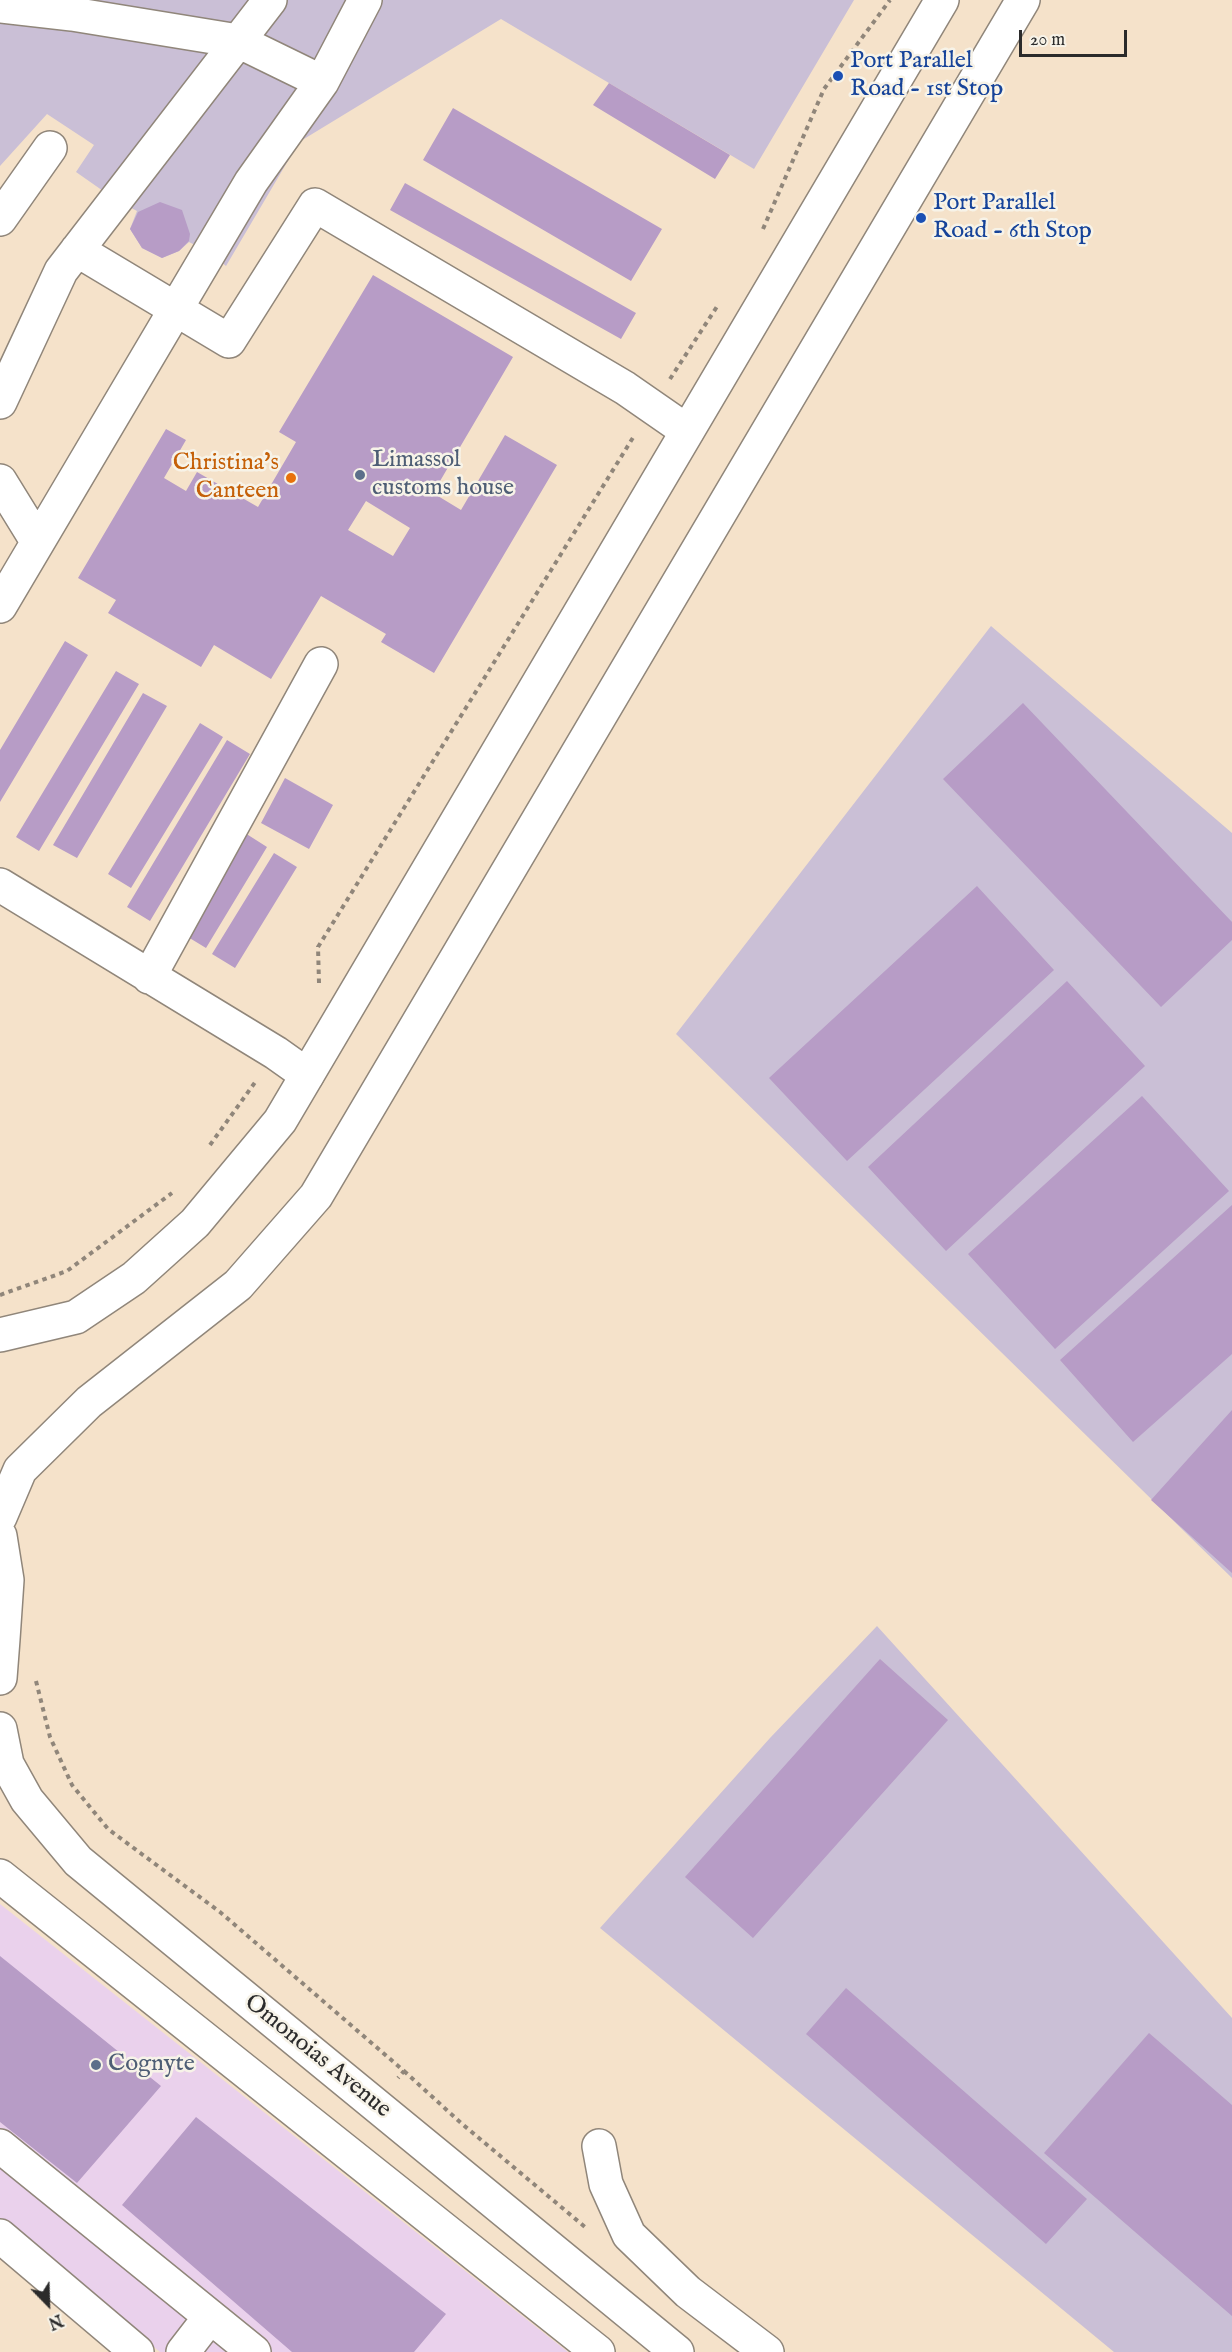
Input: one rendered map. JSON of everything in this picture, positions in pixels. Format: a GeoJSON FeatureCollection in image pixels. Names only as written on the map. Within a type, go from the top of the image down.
{"type":"FeatureCollection","features":[{"type":"Feature","properties":{"kind":"main road"},"geometry":{"type":"LineString","coordinates":[[0,402],[61,271],[270,0]]}},
{"type":"Feature","properties":{"kind":"main road"},"geometry":{"type":"LineString","coordinates":[[0,606],[251,182],[322,82],[365,0]]}},
{"type":"Feature","properties":{"kind":"main road"},"geometry":{"type":"LineString","coordinates":[[0,1335],[76,1317],[134,1278],[195,1223],[280,1121],[942,0]]}},
{"type":"Feature","properties":{"kind":"main road"},"geometry":{"type":"LineString","coordinates":[[0,1517],[20,1470],[89,1402],[238,1285],[316,1196],[1023,0]]}},
{"type":"Feature","properties":{"kind":"main road"},"geometry":{"type":"LineString","coordinates":[[0,6],[72,14],[238,42],[322,82]]}},
{"type":"Feature","properties":{"kind":"main road"},"geometry":{"type":"LineString","coordinates":[[0,219],[50,148]]}},
{"type":"Feature","properties":{"kind":"main road"},"geometry":{"type":"LineString","coordinates":[[77,250],[229,341],[315,205],[625,388],[687,431]]}},
{"type":"Feature","properties":{"kind":"main road"},"geometry":{"type":"LineString","coordinates":[[0,481],[37,541]]}},
{"type":"Feature","properties":{"kind":"main road"},"geometry":{"type":"LineString","coordinates":[[149,977],[321,664]]}},
{"type":"Feature","properties":{"kind":"main road"},"geometry":{"type":"LineString","coordinates":[[0,885],[276,1053],[307,1076]]}},
{"type":"Feature","properties":{"kind":"main road"},"geometry":{"type":"LineString","coordinates":[[0,1536],[7,1580],[0,1678]]}},
{"type":"Feature","properties":{"kind":"main road","name":"Omonoias Avenue"},"geometry":{"type":"LineString","coordinates":[[0,1729],[7,1764],[27,1800],[78,1861],[677,2352]]}},
{"type":"Feature","properties":{"kind":"main road"},"geometry":{"type":"LineString","coordinates":[[0,1876],[598,2352]]}},
{"type":"Feature","properties":{"kind":"main road"},"geometry":{"type":"LineString","coordinates":[[0,2146],[254,2352]]}},
{"type":"Feature","properties":{"kind":"main road"},"geometry":{"type":"LineString","coordinates":[[599,2146],[606,2184],[629,2235],[688,2292],[767,2352]]}},
{"type":"Feature","properties":{"kind":"main road"},"geometry":{"type":"LineString","coordinates":[[0,2236],[136,2352]]}},
{"type":"Feature","properties":{"kind":"main road"},"geometry":{"type":"LineString","coordinates":[[183,2352],[210,2317]]}},
{"type":"Feature","properties":{"kind":"path"},"geometry":{"type":"LineString","coordinates":[[760,235],[824,89],[890,0]]}},
{"type":"Feature","properties":{"kind":"path"},"geometry":{"type":"LineString","coordinates":[[313,993],[319,983],[318,947],[719,303]]}},
{"type":"Feature","properties":{"kind":"path"},"geometry":{"type":"LineString","coordinates":[[209,1148],[276,1053]]}},
{"type":"Feature","properties":{"kind":"path"},"geometry":{"type":"LineString","coordinates":[[0,1295],[67,1271],[172,1192]]}},
{"type":"Feature","properties":{"kind":"path"},"geometry":{"type":"LineString","coordinates":[[36,1678],[50,1737],[72,1785],[108,1829],[220,1912],[461,2123],[588,2229]]}},
{"type":"Feature","properties":{"kind":"path"},"geometry":{"type":"LineString","coordinates":[[374,2104],[404,2071]]}},
{"type":"Feature","properties":{"kind":"shaded area"},"geometry":{"type":"Polygon","coordinates":[[[0,0],[854,0],[754,169],[501,19],[299,142],[226,266],[209,252],[189,242],[179,251],[162,258],[142,248],[130,229],[137,211],[116,200],[76,172],[94,145],[47,114],[0,166],[0,0]]]}},
{"type":"Feature","properties":{"kind":"shaded area"},"geometry":{"type":"Polygon","coordinates":[[[991,626],[1232,833],[1232,1578],[676,1034],[991,626]]]}},
{"type":"Feature","properties":{"kind":"shaded area"},"geometry":{"type":"Polygon","coordinates":[[[877,1626],[1232,2018],[1232,2352],[1114,2352],[600,1928],[770,1738],[877,1626]]]}},
{"type":"Feature","properties":{"kind":"shaded area"},"geometry":{"type":"Polygon","coordinates":[[[0,1904],[568,2352],[160,2352],[6,2222],[0,2229],[0,1904]]]}},
{"type":"Feature","properties":{"kind":"building"},"geometry":{"type":"Polygon","coordinates":[[[609,83],[730,155],[715,179],[593,105],[609,83]]]}},
{"type":"Feature","properties":{"kind":"building"},"geometry":{"type":"Polygon","coordinates":[[[453,108],[662,229],[631,281],[423,160],[453,108]]]}},
{"type":"Feature","properties":{"kind":"building"},"geometry":{"type":"Polygon","coordinates":[[[405,183],[636,313],[621,339],[390,210],[405,183]]]}},
{"type":"Feature","properties":{"kind":"building"},"geometry":{"type":"Polygon","coordinates":[[[160,202],[182,210],[190,234],[189,241],[179,251],[162,258],[142,248],[130,229],[138,212],[160,202]]]}},
{"type":"Feature","properties":{"kind":"building","name":"Limassol customs house"},"geometry":{"type":"Polygon","coordinates":[[[373,275],[513,357],[433,493],[461,510],[505,435],[557,465],[434,673],[381,642],[386,634],[321,596],[271,679],[214,645],[201,667],[108,613],[116,600],[78,578],[166,429],[186,440],[164,478],[186,491],[197,472],[258,507],[296,442],[279,432],[373,275]],[[366,501],[348,530],[393,556],[410,528],[366,501]]]}},
{"type":"Feature","properties":{"kind":"building"},"geometry":{"type":"Polygon","coordinates":[[[65,641],[88,655],[0,802],[0,750],[65,641]]]}},
{"type":"Feature","properties":{"kind":"building"},"geometry":{"type":"Polygon","coordinates":[[[116,671],[139,684],[39,851],[16,837],[116,671]]]}},
{"type":"Feature","properties":{"kind":"building"},"geometry":{"type":"Polygon","coordinates":[[[143,693],[167,706],[77,858],[53,845],[143,693]]]}},
{"type":"Feature","properties":{"kind":"building"},"geometry":{"type":"Polygon","coordinates":[[[1023,703],[1232,922],[1232,940],[1161,1007],[943,779],[1023,703]]]}},
{"type":"Feature","properties":{"kind":"building"},"geometry":{"type":"Polygon","coordinates":[[[200,723],[223,737],[131,888],[108,874],[200,723]]]}},
{"type":"Feature","properties":{"kind":"building"},"geometry":{"type":"Polygon","coordinates":[[[227,740],[250,754],[150,921],[127,907],[227,740]]]}},
{"type":"Feature","properties":{"kind":"building"},"geometry":{"type":"Polygon","coordinates":[[[285,778],[333,805],[309,849],[261,823],[285,778]]]}},
{"type":"Feature","properties":{"kind":"building"},"geometry":{"type":"Polygon","coordinates":[[[245,833],[267,847],[206,948],[183,934],[245,833]]]}},
{"type":"Feature","properties":{"kind":"building"},"geometry":{"type":"Polygon","coordinates":[[[274,853],[297,867],[235,968],[212,954],[274,853]]]}},
{"type":"Feature","properties":{"kind":"building"},"geometry":{"type":"Polygon","coordinates":[[[977,886],[1054,970],[847,1161],[769,1078],[977,886]]]}},
{"type":"Feature","properties":{"kind":"building"},"geometry":{"type":"Polygon","coordinates":[[[1067,981],[1145,1066],[946,1251],[868,1167],[1067,981]]]}},
{"type":"Feature","properties":{"kind":"building"},"geometry":{"type":"Polygon","coordinates":[[[1142,1096],[1229,1191],[1055,1349],[968,1254],[1142,1096]]]}},
{"type":"Feature","properties":{"kind":"building"},"geometry":{"type":"Polygon","coordinates":[[[1232,1205],[1232,1354],[1133,1442],[1060,1360],[1232,1205]]]}},
{"type":"Feature","properties":{"kind":"building"},"geometry":{"type":"Polygon","coordinates":[[[1232,1410],[1232,1573],[1151,1500],[1232,1410]]]}},
{"type":"Feature","properties":{"kind":"building"},"geometry":{"type":"Polygon","coordinates":[[[880,1659],[948,1720],[753,1938],[685,1877],[880,1659]]]}},
{"type":"Feature","properties":{"kind":"building"},"geometry":{"type":"Polygon","coordinates":[[[0,1956],[161,2086],[77,2183],[0,2122],[0,1956]]]}},
{"type":"Feature","properties":{"kind":"building"},"geometry":{"type":"Polygon","coordinates":[[[846,1988],[1087,2199],[1046,2244],[806,2034],[846,1988]]]}},
{"type":"Feature","properties":{"kind":"building"},"geometry":{"type":"Polygon","coordinates":[[[1149,2033],[1232,2105],[1232,2316],[1044,2153],[1149,2033]]]}},
{"type":"Feature","properties":{"kind":"building"},"geometry":{"type":"Polygon","coordinates":[[[196,2117],[446,2314],[414,2352],[292,2352],[122,2205],[196,2117]]]}},
{"type":"Feature","properties":{"kind":"place","name":"Port Parallel Road - 1st Stop"},"geometry":{"type":"Point","coordinates":[838,76]}},
{"type":"Feature","properties":{"kind":"place","name":"Port Parallel Road - 6th Stop"},"geometry":{"type":"Point","coordinates":[921,218]}},
{"type":"Feature","properties":{"kind":"place","name":"Limassol customs house"},"geometry":{"type":"Point","coordinates":[360,475]}},
{"type":"Feature","properties":{"kind":"place","name":"Christina's Canteen"},"geometry":{"type":"Point","coordinates":[291,478]}},
{"type":"Feature","properties":{"kind":"place","name":"Cognyte"},"geometry":{"type":"Point","coordinates":[96,2065]}}]}
